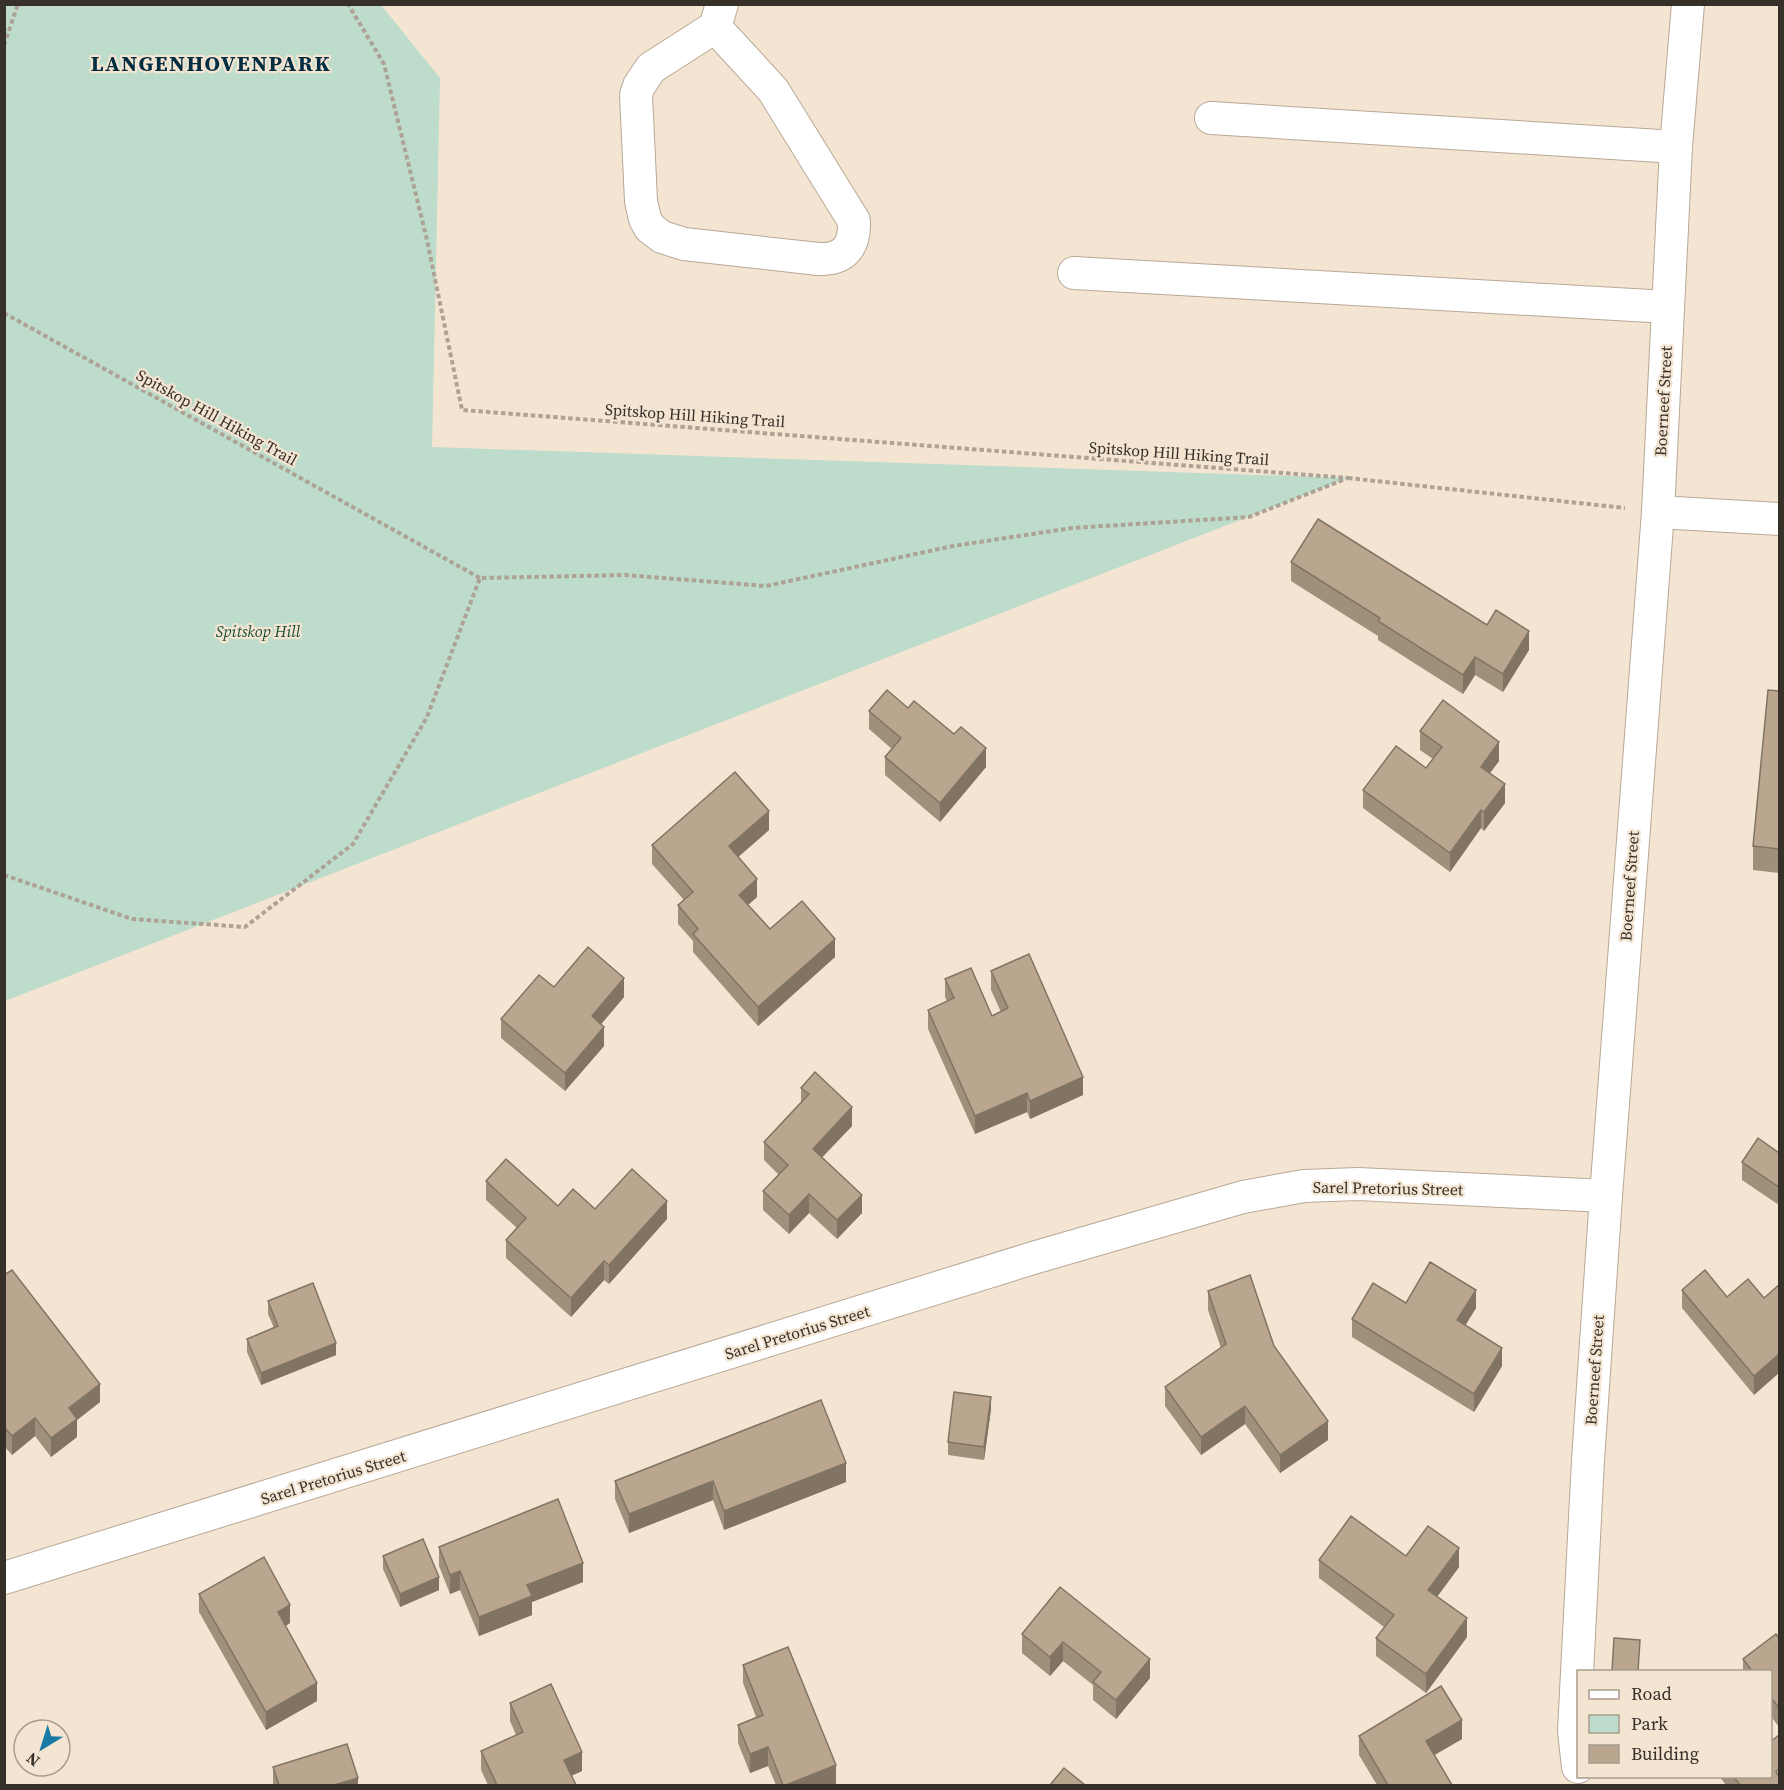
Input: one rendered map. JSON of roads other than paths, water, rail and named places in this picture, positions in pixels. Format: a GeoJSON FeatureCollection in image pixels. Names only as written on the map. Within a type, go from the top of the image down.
{"type":"FeatureCollection","features":[{"type":"Feature","properties":{"kind":"street","name":"Boerneef Street"},"geometry":{"type":"LineString","coordinates":[[1577,1758],[1574,1731],[1581,1574],[1606,1196],[1658,512],[1676,147],[1688,4]]}},
{"type":"Feature","properties":{"kind":"street"},"geometry":{"type":"LineString","coordinates":[[719,16],[773,90],[854,221],[852,242],[838,256],[818,259],[684,244],[662,237],[650,228],[645,219],[641,201],[636,95],[639,86],[651,68],[719,16]]}},
{"type":"Feature","properties":{"kind":"street"},"geometry":{"type":"LineString","coordinates":[[1211,118],[1676,147]]}},
{"type":"Feature","properties":{"kind":"street"},"geometry":{"type":"LineString","coordinates":[[1074,273],[1668,307]]}},
{"type":"Feature","properties":{"kind":"street"},"geometry":{"type":"LineString","coordinates":[[1658,512],[1779,519]]}},
{"type":"Feature","properties":{"kind":"street","name":"Sarel Pretorius Street"},"geometry":{"type":"LineString","coordinates":[[4,1578],[1022,1262],[1243,1197],[1304,1186],[1358,1184],[1606,1196]]}},
{"type":"Feature","properties":{"kind":"district","name":"LANGENHOVENPARK"},"geometry":{"type":"Point","coordinates":[211,63]}},
{"type":"Feature","properties":{"kind":"park label","name":"Spitskop Hill"},"geometry":{"type":"Point","coordinates":[258,631]}}]}
